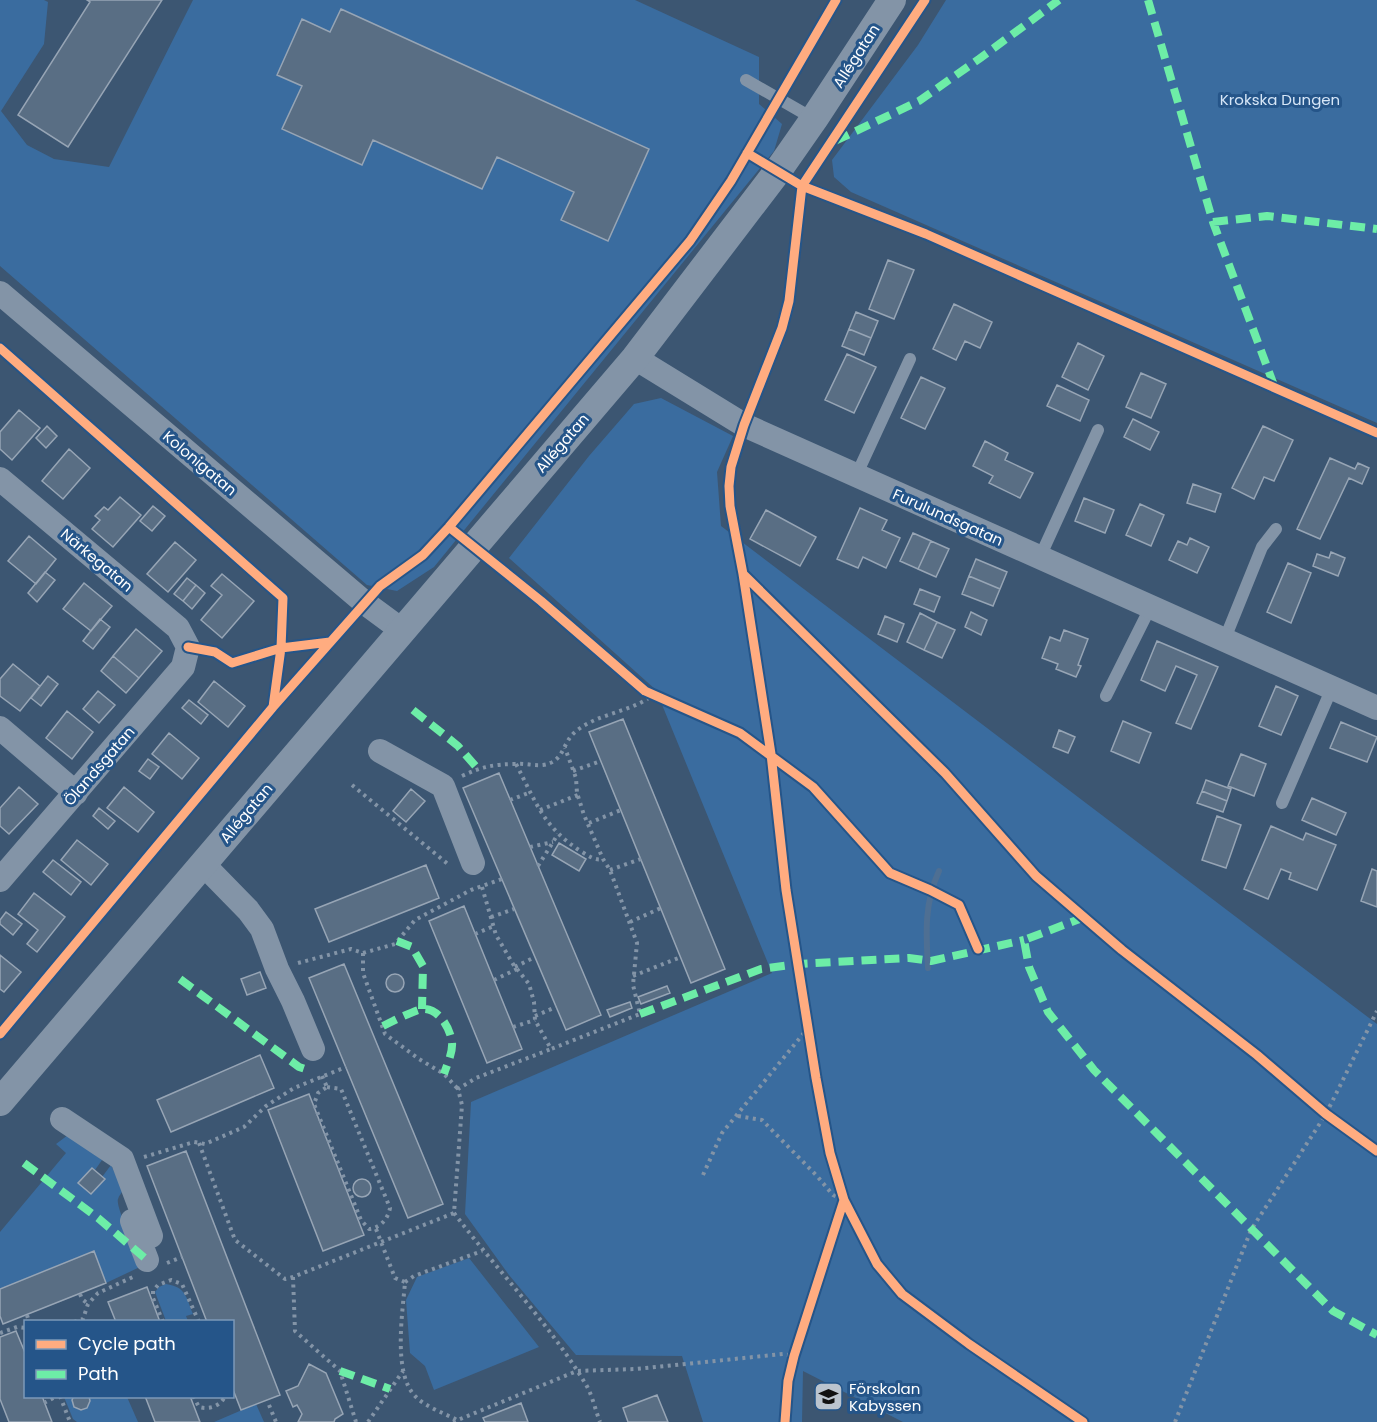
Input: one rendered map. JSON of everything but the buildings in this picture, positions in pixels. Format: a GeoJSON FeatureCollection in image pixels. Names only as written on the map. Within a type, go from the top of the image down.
{"type":"FeatureCollection","features":[{"type":"Feature","properties":{"kind":"street","name":"Allégatan"},"geometry":{"type":"LineString","coordinates":[[0,1102],[635,358],[777,172],[892,0]]}},
{"type":"Feature","properties":{"kind":"street","name":"Kolonigatan"},"geometry":{"type":"LineString","coordinates":[[0,293],[365,603],[403,631]]}},
{"type":"Feature","properties":{"kind":"street","name":"Furulundsgatan"},"geometry":{"type":"LineString","coordinates":[[635,358],[744,425],[1377,708]]}},
{"type":"Feature","properties":{"kind":"street","name":"Närkegatan"},"geometry":{"type":"LineString","coordinates":[[0,479],[178,628],[188,646]]}},
{"type":"Feature","properties":{"kind":"street","name":"Ölandsgatan"},"geometry":{"type":"LineString","coordinates":[[0,880],[183,667],[188,646]]}},
{"type":"Feature","properties":{"kind":"street"},"geometry":{"type":"LineString","coordinates":[[0,728],[76,793]]}},
{"type":"Feature","properties":{"kind":"street"},"geometry":{"type":"LineString","coordinates":[[380,751],[442,786],[473,876]]}},
{"type":"Feature","properties":{"kind":"street"},"geometry":{"type":"LineString","coordinates":[[203,864],[248,910],[261,929],[293,1001],[313,1063]]}},
{"type":"Feature","properties":{"kind":"street"},"geometry":{"type":"LineString","coordinates":[[62,1119],[122,1159],[151,1236]]}},
{"type":"Feature","properties":{"kind":"street"},"geometry":{"type":"LineString","coordinates":[[135,1192],[126,1207],[154,1265]]}},
{"type":"Feature","properties":{"kind":"lane"},"geometry":{"type":"LineString","coordinates":[[746,80],[814,119]]}},
{"type":"Feature","properties":{"kind":"lane"},"geometry":{"type":"LineString","coordinates":[[856,476],[910,359]]}},
{"type":"Feature","properties":{"kind":"lane"},"geometry":{"type":"LineString","coordinates":[[1040,557],[1098,430]]}},
{"type":"Feature","properties":{"kind":"lane"},"geometry":{"type":"LineString","coordinates":[[1224,641],[1262,548],[1276,529]]}},
{"type":"Feature","properties":{"kind":"lane"},"geometry":{"type":"LineString","coordinates":[[1106,696],[1150,608]]}},
{"type":"Feature","properties":{"kind":"lane"},"geometry":{"type":"LineString","coordinates":[[1282,803],[1332,688]]}},
{"type":"Feature","properties":{"kind":"path"},"geometry":{"type":"LineString","coordinates":[[442,786],[483,766],[545,765],[561,757],[573,734],[587,724],[643,703],[653,695]]}},
{"type":"Feature","properties":{"kind":"path"},"geometry":{"type":"LineString","coordinates":[[458,1089],[476,1078],[640,1014],[633,985],[636,943],[610,870],[603,859],[578,795],[565,748]]}},
{"type":"Feature","properties":{"kind":"path"},"geometry":{"type":"LineString","coordinates":[[573,771],[601,761]]}},
{"type":"Feature","properties":{"kind":"path"},"geometry":{"type":"LineString","coordinates":[[516,764],[551,827],[586,854],[598,860],[603,859]]}},
{"type":"Feature","properties":{"kind":"path"},"geometry":{"type":"LineString","coordinates":[[352,785],[473,876],[491,917],[496,935],[516,968],[529,984],[535,1018],[551,1049]]}},
{"type":"Feature","properties":{"kind":"path"},"geometry":{"type":"LineString","coordinates":[[510,800],[531,792]]}},
{"type":"Feature","properties":{"kind":"path"},"geometry":{"type":"LineString","coordinates":[[540,810],[578,795]]}},
{"type":"Feature","properties":{"kind":"path"},"geometry":{"type":"LineString","coordinates":[[589,823],[621,810]]}},
{"type":"Feature","properties":{"kind":"path"},"geometry":{"type":"LineString","coordinates":[[538,866],[558,834]]}},
{"type":"Feature","properties":{"kind":"path"},"geometry":{"type":"LineString","coordinates":[[530,847],[554,841]]}},
{"type":"Feature","properties":{"kind":"path"},"geometry":{"type":"LineString","coordinates":[[610,870],[641,858]]}},
{"type":"Feature","properties":{"kind":"path"},"geometry":{"type":"LineString","coordinates":[[473,876],[502,879]]}},
{"type":"Feature","properties":{"kind":"path"},"geometry":{"type":"LineString","coordinates":[[277,969],[351,949],[363,953],[394,944],[416,920],[471,890],[473,876]]}},
{"type":"Feature","properties":{"kind":"path"},"geometry":{"type":"LineString","coordinates":[[630,922],[661,908]]}},
{"type":"Feature","properties":{"kind":"path"},"geometry":{"type":"LineString","coordinates":[[491,917],[514,909]]}},
{"type":"Feature","properties":{"kind":"path"},"geometry":{"type":"LineString","coordinates":[[475,934],[494,926]]}},
{"type":"Feature","properties":{"kind":"path"},"geometry":{"type":"LineString","coordinates":[[363,953],[363,973],[385,1034],[444,1074],[458,1089],[462,1105],[454,1213],[543,1324],[577,1371],[586,1385],[600,1422]]}},
{"type":"Feature","properties":{"kind":"path"},"geometry":{"type":"LineString","coordinates":[[494,980],[535,957]]}},
{"type":"Feature","properties":{"kind":"path"},"geometry":{"type":"LineString","coordinates":[[633,976],[681,957]]}},
{"type":"Feature","properties":{"kind":"path"},"geometry":{"type":"LineString","coordinates":[[513,1027],[556,1007]]}},
{"type":"Feature","properties":{"kind":"path"},"geometry":{"type":"LineString","coordinates":[[1175,1422],[1251,1230],[1326,1114],[1377,1011]]}},
{"type":"Feature","properties":{"kind":"path"},"geometry":{"type":"LineString","coordinates":[[703,1175],[722,1133],[808,1028]]}},
{"type":"Feature","properties":{"kind":"path"},"geometry":{"type":"LineString","coordinates":[[313,1063],[346,1067]]}},
{"type":"Feature","properties":{"kind":"path"},"geometry":{"type":"LineString","coordinates":[[313,1063],[327,1087]]}},
{"type":"Feature","properties":{"kind":"path"},"geometry":{"type":"LineString","coordinates":[[124,1164],[194,1142],[205,1144],[244,1127],[266,1106],[284,1094],[313,1063]]}},
{"type":"Feature","properties":{"kind":"path"},"geometry":{"type":"LineString","coordinates":[[327,1087],[341,1089],[390,1208],[383,1223],[376,1229],[369,1229],[361,1220],[314,1104],[318,1093],[327,1087]]}},
{"type":"Feature","properties":{"kind":"path"},"geometry":{"type":"LineString","coordinates":[[1317,1107],[1334,1120]]}},
{"type":"Feature","properties":{"kind":"path"},"geometry":{"type":"LineString","coordinates":[[738,1116],[762,1120],[833,1195],[844,1200],[840,1211]]}},
{"type":"Feature","properties":{"kind":"path"},"geometry":{"type":"LineString","coordinates":[[199,1143],[235,1240],[285,1279],[380,1244],[454,1213]]}},
{"type":"Feature","properties":{"kind":"path"},"geometry":{"type":"LineString","coordinates":[[376,1229],[394,1278],[405,1282]]}},
{"type":"Feature","properties":{"kind":"path"},"geometry":{"type":"LineString","coordinates":[[483,1251],[414,1276],[405,1282],[400,1319],[401,1359],[408,1386],[416,1397],[457,1421],[577,1371],[636,1369],[783,1354],[793,1360],[798,1345]]}},
{"type":"Feature","properties":{"kind":"path"},"geometry":{"type":"LineString","coordinates":[[78,1320],[83,1318],[88,1304],[98,1293],[154,1265],[182,1257]]}},
{"type":"Feature","properties":{"kind":"path"},"geometry":{"type":"LineString","coordinates":[[154,1265],[171,1280],[182,1284],[198,1320]]}},
{"type":"Feature","properties":{"kind":"path"},"geometry":{"type":"LineString","coordinates":[[293,1277],[295,1331],[340,1371],[356,1422]]}},
{"type":"Feature","properties":{"kind":"path"},"geometry":{"type":"LineString","coordinates":[[162,1320],[153,1298],[153,1291],[159,1285],[171,1280]]}},
{"type":"Feature","properties":{"kind":"path"},"geometry":{"type":"LineString","coordinates":[[80,1294],[88,1304]]}},
{"type":"Feature","properties":{"kind":"path"},"geometry":{"type":"LineString","coordinates":[[27,1315],[28,1320]]}},
{"type":"Feature","properties":{"kind":"path"},"geometry":{"type":"LineString","coordinates":[[0,1333],[17,1327],[24,1328]]}},
{"type":"Feature","properties":{"kind":"path"},"geometry":{"type":"LineString","coordinates":[[368,1422],[404,1370]]}},
{"type":"Feature","properties":{"kind":"path"},"geometry":{"type":"LineString","coordinates":[[44,1403],[55,1398]]}},
{"type":"Feature","properties":{"kind":"path"},"geometry":{"type":"LineString","coordinates":[[60,1398],[70,1422]]}},
{"type":"Feature","properties":{"kind":"path"},"geometry":{"type":"LineString","coordinates":[[194,1398],[199,1407],[204,1408],[213,1407],[222,1402],[224,1398]]}},
{"type":"Feature","properties":{"kind":"path"},"geometry":{"type":"LineString","coordinates":[[269,1405],[276,1422]]}},
{"type":"Feature","properties":{"kind":"green space"},"geometry":{"type":"Polygon","coordinates":[[[0,0],[44,0],[48,2],[44,44],[1,111],[27,145],[54,159],[109,167],[193,0],[635,0],[759,57],[759,104],[782,124],[774,151],[434,567],[397,591],[367,585],[0,266],[0,0]]]}},
{"type":"Feature","properties":{"kind":"green space","name":"Krokska Dungen"},"geometry":{"type":"Polygon","coordinates":[[[946,0],[1377,0],[1377,423],[851,192],[834,177],[832,160],[918,45],[946,0]]]}},
{"type":"Feature","properties":{"kind":"green space"},"geometry":{"type":"Polygon","coordinates":[[[661,398],[733,436],[717,472],[721,526],[1377,1024],[1377,1422],[903,1422],[803,1371],[802,1422],[703,1422],[682,1356],[576,1355],[509,1275],[465,1214],[471,1102],[772,973],[656,690],[509,558],[589,456],[634,404],[661,398]]]}},
{"type":"Feature","properties":{"kind":"green space"},"geometry":{"type":"Polygon","coordinates":[[[68,1135],[102,1160],[95,1170],[92,1168],[79,1183],[91,1194],[104,1179],[102,1177],[111,1165],[123,1190],[118,1199],[120,1211],[142,1266],[106,1283],[93,1251],[0,1289],[0,1232],[66,1153],[56,1144],[68,1135]]]}},
{"type":"Feature","properties":{"kind":"green space"},"geometry":{"type":"Polygon","coordinates":[[[469,1258],[539,1347],[434,1390],[425,1366],[410,1353],[406,1300],[417,1277],[469,1258]]]}},
{"type":"Feature","properties":{"kind":"green space"},"geometry":{"type":"Polygon","coordinates":[[[166,1284],[181,1290],[193,1314],[186,1316],[188,1320],[166,1320],[155,1292],[166,1284]]]}},
{"type":"Feature","properties":{"kind":"green space"},"geometry":{"type":"Polygon","coordinates":[[[64,1398],[127,1398],[138,1422],[77,1422],[73,1419],[64,1398]]]}},
{"type":"Feature","properties":{"kind":"green space"},"geometry":{"type":"Polygon","coordinates":[[[256,1404],[264,1422],[214,1422],[256,1404]]]}},
{"type":"Feature","properties":{"kind":"waterway"},"geometry":{"type":"LineString","coordinates":[[928,968],[928,907],[939,871]]}},
{"type":"Feature","properties":{"kind":"marked path"},"geometry":{"type":"LineString","coordinates":[[835,141],[919,101],[1059,0]]}},
{"type":"Feature","properties":{"kind":"marked path"},"geometry":{"type":"LineString","coordinates":[[1148,0],[1213,222],[1275,388]]}},
{"type":"Feature","properties":{"kind":"marked path"},"geometry":{"type":"LineString","coordinates":[[1213,222],[1267,216],[1377,229]]}},
{"type":"Feature","properties":{"kind":"marked path"},"geometry":{"type":"LineString","coordinates":[[413,710],[458,746],[478,769]]}},
{"type":"Feature","properties":{"kind":"marked path"},"geometry":{"type":"LineString","coordinates":[[1085,917],[1024,940],[1029,967],[1048,1012],[1094,1070],[1333,1311],[1377,1335]]}},
{"type":"Feature","properties":{"kind":"marked path"},"geometry":{"type":"LineString","coordinates":[[640,1014],[761,969],[798,964],[909,958],[931,961],[1024,940]]}},
{"type":"Feature","properties":{"kind":"marked path"},"geometry":{"type":"LineString","coordinates":[[397,941],[412,947],[423,966],[422,1009]]}},
{"type":"Feature","properties":{"kind":"marked path"},"geometry":{"type":"LineString","coordinates":[[180,979],[299,1067],[308,1070]]}},
{"type":"Feature","properties":{"kind":"marked path"},"geometry":{"type":"LineString","coordinates":[[383,1026],[422,1009],[438,1015],[446,1025],[452,1042],[451,1054],[444,1074]]}},
{"type":"Feature","properties":{"kind":"marked path"},"geometry":{"type":"LineString","coordinates":[[24,1163],[98,1218],[147,1260]]}},
{"type":"Feature","properties":{"kind":"marked path"},"geometry":{"type":"LineString","coordinates":[[340,1371],[390,1389]]}},
{"type":"Feature","properties":{"kind":"cycle path"},"geometry":{"type":"LineString","coordinates":[[0,1034],[273,707],[380,586],[423,555],[449,527],[690,241],[731,181],[836,0]]}},
{"type":"Feature","properties":{"kind":"cycle path"},"geometry":{"type":"LineString","coordinates":[[925,0],[802,186],[789,301],[782,328],[744,425],[731,467],[730,506],[771,754],[786,890],[816,1078],[830,1153],[844,1200],[877,1264],[902,1294],[969,1344],[1083,1422]]}},
{"type":"Feature","properties":{"kind":"cycle path"},"geometry":{"type":"LineString","coordinates":[[747,153],[802,186],[926,234],[1377,433]]}},
{"type":"Feature","properties":{"kind":"cycle path"},"geometry":{"type":"LineString","coordinates":[[0,348],[283,598],[281,648],[273,707]]}},
{"type":"Feature","properties":{"kind":"cycle path"},"geometry":{"type":"LineString","coordinates":[[449,527],[541,601],[645,691],[740,733],[813,787],[890,873],[959,905],[978,949]]}},
{"type":"Feature","properties":{"kind":"cycle path"},"geometry":{"type":"LineString","coordinates":[[743,574],[945,773],[1036,876],[1122,950],[1257,1055],[1326,1114],[1377,1151]]}},
{"type":"Feature","properties":{"kind":"cycle path"},"geometry":{"type":"LineString","coordinates":[[188,647],[215,652],[232,663],[281,648],[330,642]]}},
{"type":"Feature","properties":{"kind":"cycle path"},"geometry":{"type":"LineString","coordinates":[[785,1422],[788,1381],[794,1356],[844,1200]]}},
{"type":"Feature","properties":{"kind":"place","name":"Förskolan Kabyssen"},"geometry":{"type":"Point","coordinates":[828,1397]}}]}
